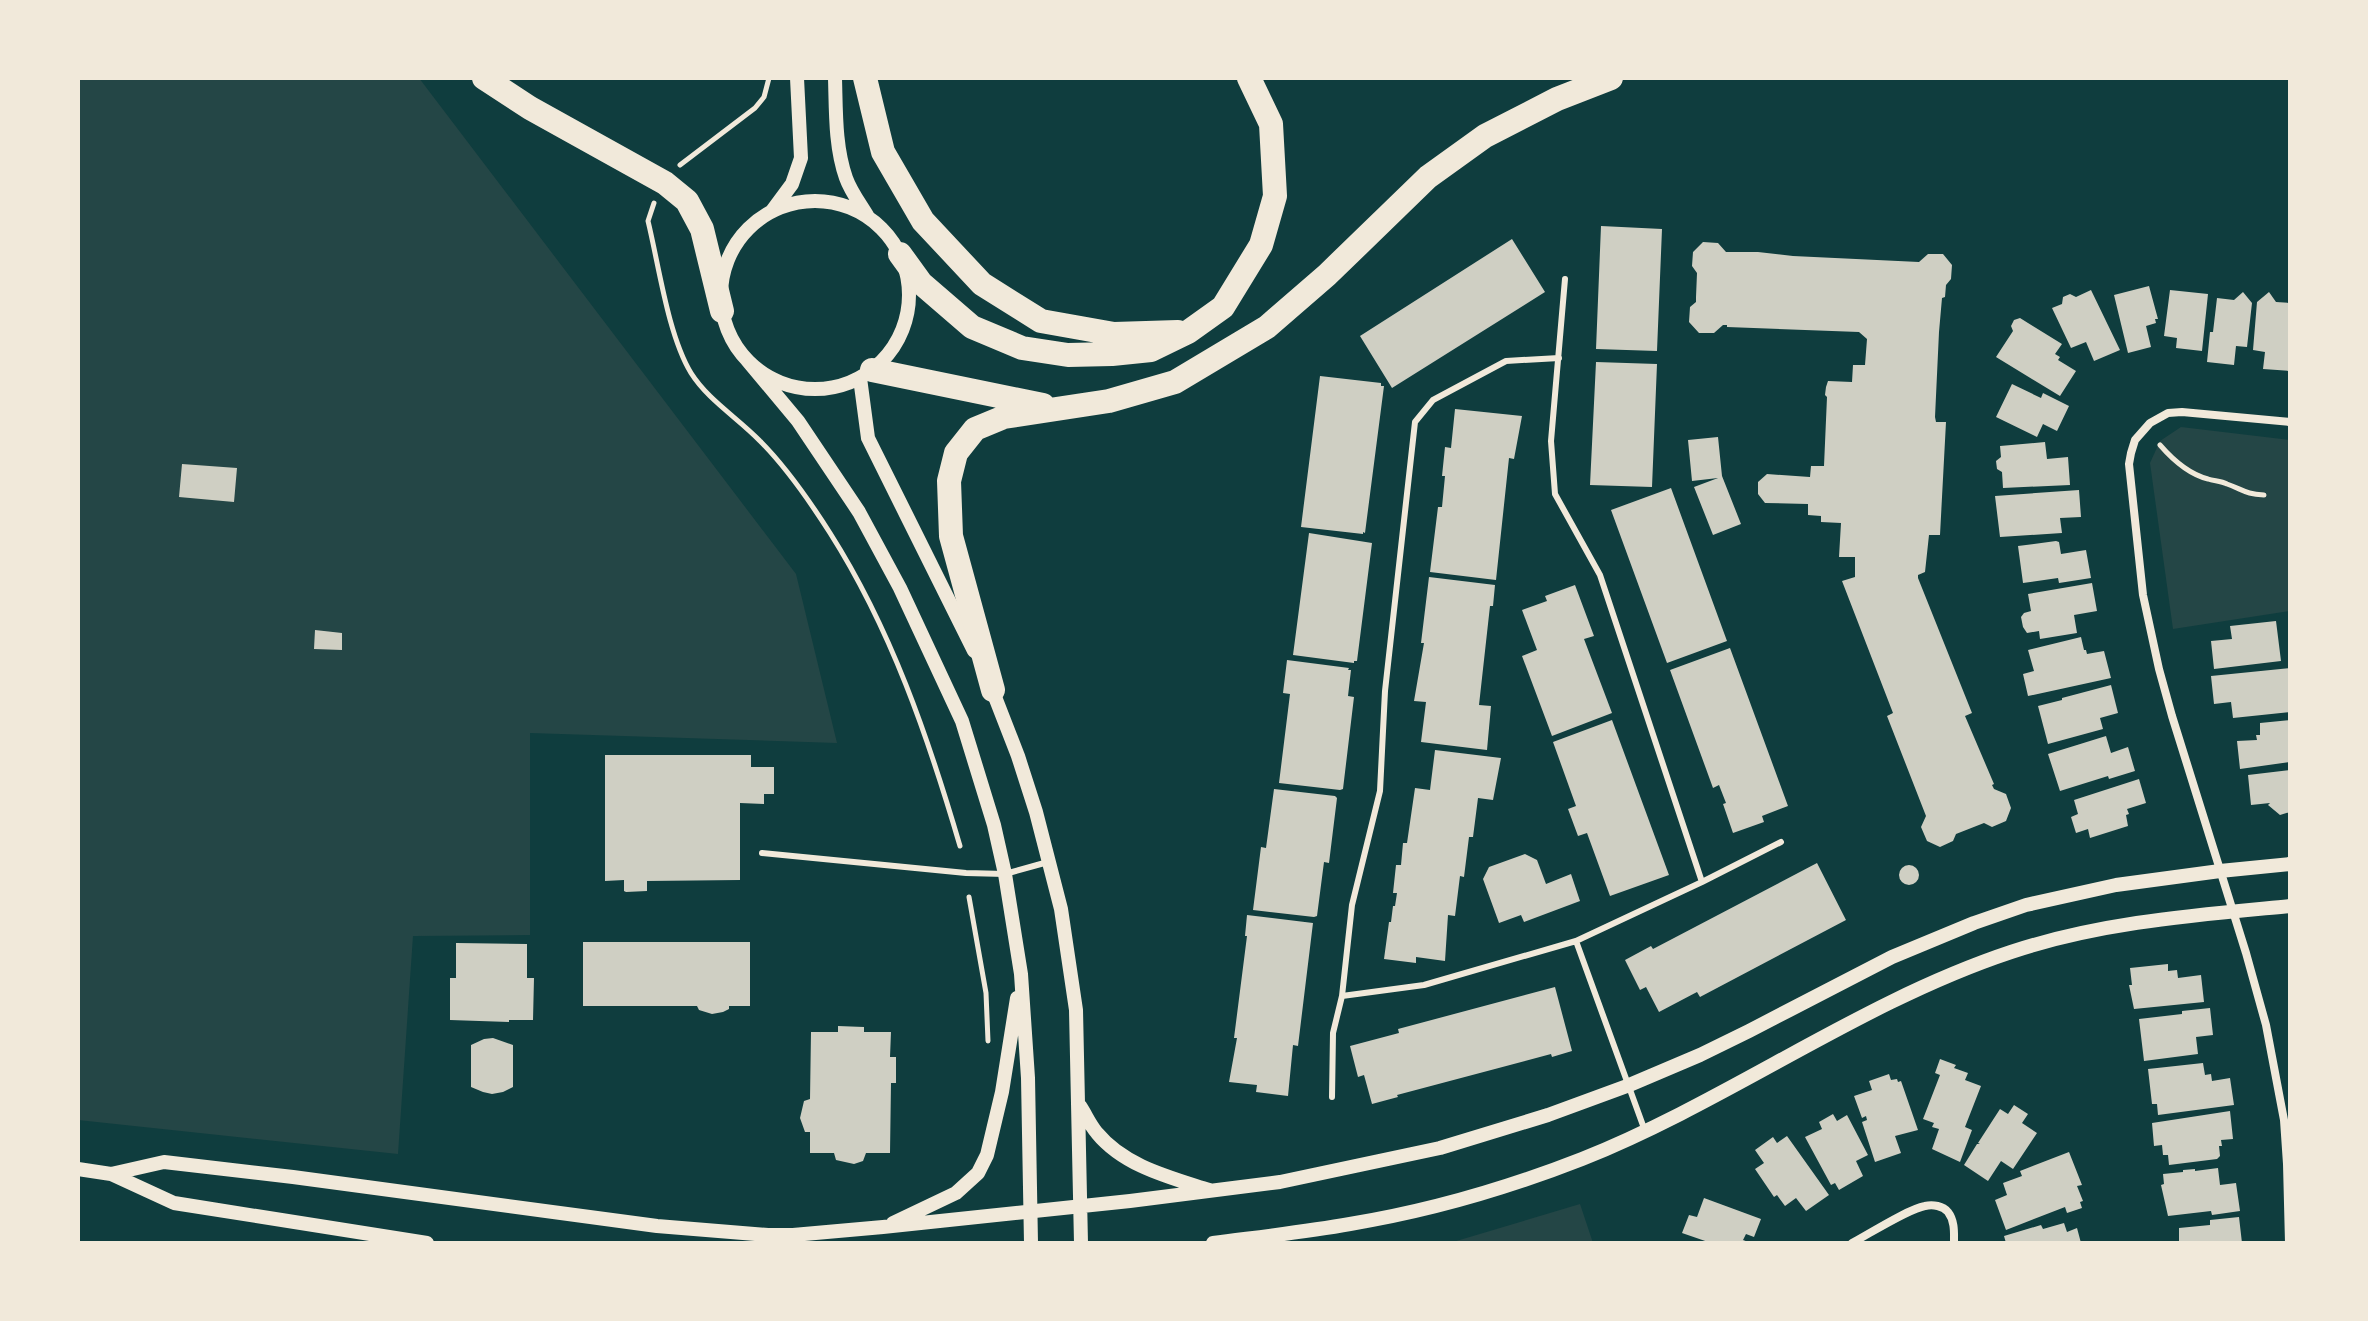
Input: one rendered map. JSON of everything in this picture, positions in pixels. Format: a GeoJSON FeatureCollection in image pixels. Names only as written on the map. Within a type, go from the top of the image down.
{"type":"FeatureCollection","features":[{"type":"Feature","properties":{"kind":"highway"},"geometry":{"type":"LineString","coordinates":[[484,78],[530,108],[665,183],[687,201],[702,229],[722,311]]}},
{"type":"Feature","properties":{"kind":"highway"},"geometry":{"type":"LineString","coordinates":[[865,78],[883,152],[923,221],[982,284],[1041,321],[1114,334],[1188,332]]}},
{"type":"Feature","properties":{"kind":"highway"},"geometry":{"type":"LineString","coordinates":[[900,254],[921,283],[972,327],[1022,348],[1068,355],[1112,354],[1151,350],[1188,332],[1223,307],[1261,245],[1275,196],[1271,124],[1249,78]]}},
{"type":"Feature","properties":{"kind":"highway"},"geometry":{"type":"LineString","coordinates":[[993,690],[951,536],[949,481],[956,453],[975,429],[1004,417],[1109,401],[1175,382],[1267,327],[1327,275],[1428,177],[1485,136],[1557,99],[1611,78]]}},
{"type":"Feature","properties":{"kind":"highway"},"geometry":{"type":"LineString","coordinates":[[866,374],[1061,408]]}},
{"type":"Feature","properties":{"kind":"street"},"geometry":{"type":"LineString","coordinates":[[772,211],[792,184],[801,158],[797,78]]}},
{"type":"Feature","properties":{"kind":"street"},"geometry":{"type":"LineString","coordinates":[[747,360],[766,375],[789,385],[813,389],[837,386],[866,374],[888,355],[907,317],[907,274],[900,254],[886,234],[868,217],[847,181],[838,137],[835,78]]}},
{"type":"Feature","properties":{"kind":"street"},"geometry":{"type":"LineString","coordinates":[[868,217],[846,206],[821,201],[796,203],[772,211],[752,225],[731,253],[721,287],[722,311],[731,338],[807,434],[859,512],[900,588],[962,721],[994,825],[1021,974],[1028,1078],[1031,1243]]}},
{"type":"Feature","properties":{"kind":"street"},"geometry":{"type":"LineString","coordinates":[[866,374],[868,438],[993,690],[1023,770],[1050,862],[1061,909],[1076,1010],[1081,1243]]}},
{"type":"Feature","properties":{"kind":"street"},"geometry":{"type":"LineString","coordinates":[[2289,1243],[2287,1164],[2281,1106],[2266,1025],[2159,669],[2143,595],[2129,464],[2135,440],[2150,423],[2168,413],[2290,422]]}},
{"type":"Feature","properties":{"kind":"street"},"geometry":{"type":"LineString","coordinates":[[111,1174],[164,1162],[657,1226],[793,1235],[1280,1182],[1440,1148],[1548,1115],[1627,1086],[1700,1055],[1892,957],[1974,923],[2057,897],[2116,885],[2290,864]]}},
{"type":"Feature","properties":{"kind":"street"},"geometry":{"type":"LineString","coordinates":[[1213,1243],[1353,1224],[1477,1196],[1585,1158],[1645,1131],[1909,994],[2009,952],[2101,929],[2290,906]]}},
{"type":"Feature","properties":{"kind":"street"},"geometry":{"type":"LineString","coordinates":[[883,1227],[956,1193],[978,1173],[987,1155],[1002,1092],[1021,974]]}},
{"type":"Feature","properties":{"kind":"street"},"geometry":{"type":"LineString","coordinates":[[1079,1104],[1096,1132],[1119,1154],[1164,1175],[1213,1191]]}},
{"type":"Feature","properties":{"kind":"street"},"geometry":{"type":"LineString","coordinates":[[78,1169],[111,1174],[174,1203],[427,1243]]}},
{"type":"Feature","properties":{"kind":"street"},"geometry":{"type":"LineString","coordinates":[[1852,1243],[1919,1208],[1934,1205],[1949,1213],[1954,1243]]}},
{"type":"Feature","properties":{"kind":"lane"},"geometry":{"type":"LineString","coordinates":[[1565,279],[1551,441],[1555,494],[1600,575],[1702,882]]}},
{"type":"Feature","properties":{"kind":"lane"},"geometry":{"type":"LineString","coordinates":[[1332,1097],[1333,1033],[1342,996],[1352,905],[1380,791],[1385,691],[1415,422],[1433,400],[1506,361],[1559,358]]}},
{"type":"Feature","properties":{"kind":"lane"},"geometry":{"type":"LineString","coordinates":[[1342,996],[1424,985],[1576,941],[1781,842]]}},
{"type":"Feature","properties":{"kind":"lane"},"geometry":{"type":"LineString","coordinates":[[762,853],[966,873],[1005,874],[1050,862]]}},
{"type":"Feature","properties":{"kind":"lane"},"geometry":{"type":"LineString","coordinates":[[1576,941],[1645,1131]]}},
{"type":"Feature","properties":{"kind":"path"},"geometry":{"type":"LineString","coordinates":[[769,78],[764,97],[755,108],[679,166],[655,200],[648,221],[681,352],[692,375],[717,403],[777,458],[831,535],[893,651],[933,755],[960,846]]}},
{"type":"Feature","properties":{"kind":"path"},"geometry":{"type":"LineString","coordinates":[[2160,445],[2186,469],[2246,494],[2264,495]]}},
{"type":"Feature","properties":{"kind":"path"},"geometry":{"type":"LineString","coordinates":[[969,897],[986,993],[988,1051]]}},
{"type":"Feature","properties":{"kind":"shaded area"},"geometry":{"type":"Polygon","coordinates":[[[78,78],[419,78],[796,574],[837,743],[530,733],[530,935],[413,936],[398,1154],[78,1120],[78,78]]]}},
{"type":"Feature","properties":{"kind":"shaded area"},"geometry":{"type":"Polygon","coordinates":[[[2181,427],[2290,440],[2290,611],[2173,629],[2150,463],[2160,441],[2181,427]]]}},
{"type":"Feature","properties":{"kind":"shaded area"},"geometry":{"type":"Polygon","coordinates":[[[1580,1204],[1593,1243],[1449,1243],[1453,1242],[1580,1204]]]}},
{"type":"Feature","properties":{"kind":"building"},"geometry":{"type":"Polygon","coordinates":[[[1601,226],[1662,229],[1657,351],[1596,349],[1601,226]]]}},
{"type":"Feature","properties":{"kind":"building"},"geometry":{"type":"Polygon","coordinates":[[[1512,239],[1545,292],[1392,388],[1360,336],[1512,239]]]}},
{"type":"Feature","properties":{"kind":"building"},"geometry":{"type":"Polygon","coordinates":[[[1703,242],[1718,243],[1726,252],[1793,256],[1919,262],[1928,254],[1943,254],[1952,265],[1951,279],[1942,298],[1935,417],[1936,422],[1946,422],[1940,535],[1929,535],[1925,572],[1918,578],[1972,713],[1965,716],[1992,785],[2006,794],[2011,808],[2006,821],[1992,827],[1984,823],[1956,834],[1953,841],[1940,847],[1927,841],[1921,827],[1926,816],[1887,716],[1893,713],[1842,581],[1855,577],[1855,557],[1839,557],[1841,523],[1821,522],[1821,516],[1808,515],[1808,504],[1765,503],[1758,494],[1758,482],[1767,474],[1810,477],[1811,466],[1824,466],[1828,381],[1852,382],[1853,365],[1865,365],[1867,339],[1859,332],[1727,325],[1714,333],[1699,333],[1689,322],[1690,307],[1696,302],[1697,273],[1692,266],[1693,252],[1703,242]]]}},
{"type":"Feature","properties":{"kind":"building"},"geometry":{"type":"Polygon","coordinates":[[[2149,286],[2158,319],[2155,319],[2156,323],[2146,326],[2151,347],[2128,353],[2114,295],[2149,286]]]}},
{"type":"Feature","properties":{"kind":"building"},"geometry":{"type":"Polygon","coordinates":[[[2091,290],[2120,350],[2094,361],[2086,342],[2071,348],[2052,308],[2062,304],[2063,297],[2070,294],[2076,297],[2091,290]]]}},
{"type":"Feature","properties":{"kind":"building"},"geometry":{"type":"Polygon","coordinates":[[[2170,290],[2208,294],[2202,351],[2176,348],[2177,338],[2164,336],[2170,290]]]}},
{"type":"Feature","properties":{"kind":"building"},"geometry":{"type":"Polygon","coordinates":[[[2243,292],[2252,303],[2247,347],[2236,346],[2234,365],[2207,362],[2217,298],[2234,300],[2243,292]]]}},
{"type":"Feature","properties":{"kind":"building"},"geometry":{"type":"Polygon","coordinates":[[[2269,292],[2276,302],[2290,303],[2290,371],[2263,369],[2265,352],[2253,350],[2257,302],[2269,292]]]}},
{"type":"Feature","properties":{"kind":"building"},"geometry":{"type":"Polygon","coordinates":[[[2020,318],[2062,344],[2055,354],[2060,357],[2058,360],[2076,371],[2060,396],[1996,357],[2013,331],[2011,326],[2014,320],[2020,318]]]}},
{"type":"Feature","properties":{"kind":"building"},"geometry":{"type":"Polygon","coordinates":[[[1596,362],[1657,364],[1652,487],[1590,485],[1596,362]]]}},
{"type":"Feature","properties":{"kind":"building"},"geometry":{"type":"Polygon","coordinates":[[[1320,376],[1381,383],[1384,386],[1363,534],[1301,527],[1320,376]]]}},
{"type":"Feature","properties":{"kind":"building"},"geometry":{"type":"Polygon","coordinates":[[[2012,384],[2041,398],[2043,393],[2069,406],[2057,431],[2043,424],[2037,437],[1996,417],[2012,384]]]}},
{"type":"Feature","properties":{"kind":"building"},"geometry":{"type":"Polygon","coordinates":[[[1455,409],[1522,416],[1514,459],[1509,458],[1496,580],[1430,572],[1438,507],[1442,507],[1445,447],[1451,448],[1455,409]]]}},
{"type":"Feature","properties":{"kind":"building"},"geometry":{"type":"Polygon","coordinates":[[[1718,437],[1722,476],[1741,524],[1713,535],[1694,487],[1718,478],[1692,481],[1688,440],[1718,437]]]}},
{"type":"Feature","properties":{"kind":"building"},"geometry":{"type":"Polygon","coordinates":[[[2045,442],[2047,459],[2068,457],[2070,485],[2003,488],[2002,472],[1997,469],[1996,461],[2001,457],[2000,446],[2045,442]]]}},
{"type":"Feature","properties":{"kind":"building"},"geometry":{"type":"Polygon","coordinates":[[[182,464],[237,468],[234,502],[179,497],[182,464]]]}},
{"type":"Feature","properties":{"kind":"building"},"geometry":{"type":"Polygon","coordinates":[[[1671,488],[1727,641],[1667,663],[1611,510],[1671,488]]]}},
{"type":"Feature","properties":{"kind":"building"},"geometry":{"type":"Polygon","coordinates":[[[2079,490],[2081,517],[2060,518],[2062,533],[2000,537],[1995,496],[2079,490]]]}},
{"type":"Feature","properties":{"kind":"building"},"geometry":{"type":"Polygon","coordinates":[[[1309,533],[1372,543],[1357,661],[1354,663],[1293,655],[1309,533]]]}},
{"type":"Feature","properties":{"kind":"building"},"geometry":{"type":"Polygon","coordinates":[[[2059,542],[2061,554],[2086,550],[2091,578],[2059,583],[2058,578],[2023,583],[2018,546],[2059,542]]]}},
{"type":"Feature","properties":{"kind":"building"},"geometry":{"type":"Polygon","coordinates":[[[1429,577],[1495,585],[1479,705],[1491,706],[1487,750],[1421,742],[1426,702],[1414,701],[1424,643],[1421,643],[1429,577]]]}},
{"type":"Feature","properties":{"kind":"building"},"geometry":{"type":"Polygon","coordinates":[[[2092,583],[2097,611],[2074,615],[2077,633],[2040,639],[2039,631],[2027,633],[2021,617],[2031,611],[2028,594],[2092,583]]]}},
{"type":"Feature","properties":{"kind":"building"},"geometry":{"type":"Polygon","coordinates":[[[1575,585],[1594,636],[1584,639],[1612,713],[1552,736],[1522,656],[1537,650],[1522,610],[1547,601],[1545,596],[1575,585]]]}},
{"type":"Feature","properties":{"kind":"building"},"geometry":{"type":"Polygon","coordinates":[[[2276,621],[2281,661],[2214,669],[2211,641],[2232,639],[2230,626],[2276,621]]]}},
{"type":"Feature","properties":{"kind":"building"},"geometry":{"type":"Polygon","coordinates":[[[315,630],[342,633],[342,650],[314,649],[315,630]]]}},
{"type":"Feature","properties":{"kind":"building"},"geometry":{"type":"Polygon","coordinates":[[[2081,637],[2087,654],[2104,651],[2111,678],[2028,696],[2023,674],[2034,671],[2028,650],[2081,637]]]}},
{"type":"Feature","properties":{"kind":"building"},"geometry":{"type":"Polygon","coordinates":[[[1730,648],[1788,806],[1762,816],[1764,822],[1733,833],[1723,804],[1726,803],[1719,785],[1713,788],[1670,670],[1730,648]]]}},
{"type":"Feature","properties":{"kind":"building"},"geometry":{"type":"Polygon","coordinates":[[[1287,660],[1351,670],[1348,696],[1354,697],[1343,789],[1279,783],[1290,694],[1283,693],[1287,660]]]}},
{"type":"Feature","properties":{"kind":"building"},"geometry":{"type":"Polygon","coordinates":[[[2290,668],[2290,712],[2233,718],[2231,702],[2214,704],[2211,676],[2290,668]]]}},
{"type":"Feature","properties":{"kind":"building"},"geometry":{"type":"Polygon","coordinates":[[[2111,685],[2118,713],[2100,718],[2103,729],[2048,744],[2038,706],[2111,685]]]}},
{"type":"Feature","properties":{"kind":"building"},"geometry":{"type":"Polygon","coordinates":[[[1612,720],[1669,875],[1610,896],[1587,833],[1578,836],[1568,809],[1576,806],[1553,742],[1612,720]]]}},
{"type":"Feature","properties":{"kind":"building"},"geometry":{"type":"Polygon","coordinates":[[[2290,720],[2290,762],[2240,769],[2237,741],[2257,740],[2260,723],[2290,720]]]}},
{"type":"Feature","properties":{"kind":"building"},"geometry":{"type":"Polygon","coordinates":[[[2106,736],[2111,753],[2128,747],[2135,771],[2060,791],[2048,754],[2106,736]]]}},
{"type":"Feature","properties":{"kind":"building"},"geometry":{"type":"Polygon","coordinates":[[[1435,750],[1501,758],[1493,800],[1478,798],[1464,877],[1460,876],[1455,916],[1448,915],[1445,961],[1416,957],[1416,963],[1384,959],[1397,893],[1393,893],[1396,865],[1401,865],[1403,843],[1407,843],[1415,788],[1430,790],[1435,750]]]}},
{"type":"Feature","properties":{"kind":"building"},"geometry":{"type":"Polygon","coordinates":[[[605,755],[751,755],[751,767],[774,767],[774,794],[764,794],[764,804],[740,803],[740,880],[647,881],[647,891],[626,892],[624,880],[605,881],[605,755]]]}},
{"type":"Feature","properties":{"kind":"building"},"geometry":{"type":"Polygon","coordinates":[[[2290,770],[2290,812],[2280,815],[2268,805],[2270,803],[2251,805],[2248,775],[2290,770]]]}},
{"type":"Feature","properties":{"kind":"building"},"geometry":{"type":"Polygon","coordinates":[[[2139,779],[2146,803],[2127,809],[2128,826],[2090,838],[2088,829],[2076,833],[2071,817],[2078,814],[2074,800],[2139,779]]]}},
{"type":"Feature","properties":{"kind":"building"},"geometry":{"type":"Polygon","coordinates":[[[1274,789],[1337,798],[1329,863],[1324,862],[1317,916],[1314,917],[1253,910],[1261,847],[1266,848],[1274,789]]]}},
{"type":"Feature","properties":{"kind":"building"},"geometry":{"type":"Polygon","coordinates":[[[1525,854],[1537,860],[1546,884],[1571,874],[1580,901],[1524,922],[1521,915],[1499,923],[1483,879],[1489,867],[1525,854]]]}},
{"type":"Feature","properties":{"kind":"building"},"geometry":{"type":"Polygon","coordinates":[[[1817,863],[1846,920],[1700,997],[1697,992],[1659,1012],[1646,987],[1640,990],[1625,960],[1651,946],[1653,949],[1817,863]]]}},
{"type":"Feature","properties":{"kind":"building"},"geometry":{"type":"Polygon","coordinates":[[[1909,865],[1916,868],[1919,875],[1916,882],[1909,885],[1902,882],[1899,875],[1902,868],[1909,865]]]}},
{"type":"Feature","properties":{"kind":"building"},"geometry":{"type":"Polygon","coordinates":[[[1247,915],[1313,923],[1298,1046],[1293,1045],[1288,1096],[1256,1092],[1257,1085],[1229,1082],[1237,1038],[1234,1038],[1247,915]]]}},
{"type":"Feature","properties":{"kind":"building"},"geometry":{"type":"Polygon","coordinates":[[[583,942],[750,942],[750,1006],[729,1006],[723,1012],[712,1014],[699,1010],[697,1006],[583,1006],[583,942]]]}},
{"type":"Feature","properties":{"kind":"building"},"geometry":{"type":"Polygon","coordinates":[[[456,943],[527,944],[527,978],[534,978],[533,1020],[450,1020],[450,978],[456,978],[456,943]]]}},
{"type":"Feature","properties":{"kind":"building"},"geometry":{"type":"Polygon","coordinates":[[[2168,964],[2168,971],[2177,970],[2178,978],[2201,975],[2204,1002],[2134,1009],[2129,985],[2132,985],[2130,968],[2168,964]]]}},
{"type":"Feature","properties":{"kind":"building"},"geometry":{"type":"Polygon","coordinates":[[[1555,987],[1572,1051],[1552,1057],[1551,1054],[1372,1104],[1364,1075],[1358,1077],[1350,1046],[1399,1033],[1398,1029],[1555,987]]]}},
{"type":"Feature","properties":{"kind":"building"},"geometry":{"type":"Polygon","coordinates":[[[2210,1008],[2213,1035],[2196,1037],[2198,1054],[2144,1061],[2139,1019],[2210,1008]]]}},
{"type":"Feature","properties":{"kind":"building"},"geometry":{"type":"Polygon","coordinates":[[[838,1026],[864,1027],[864,1032],[891,1032],[890,1057],[896,1057],[896,1083],[891,1083],[890,1153],[866,1153],[863,1161],[854,1164],[836,1160],[834,1153],[810,1153],[810,1132],[805,1132],[800,1118],[804,1101],[810,1099],[811,1032],[838,1032],[838,1026]]]}},
{"type":"Feature","properties":{"kind":"building"},"geometry":{"type":"Polygon","coordinates":[[[493,1038],[513,1045],[513,1087],[492,1094],[471,1087],[471,1045],[493,1038]]]}},
{"type":"Feature","properties":{"kind":"building"},"geometry":{"type":"Polygon","coordinates":[[[1940,1059],[1968,1073],[1965,1080],[1981,1086],[1965,1127],[1972,1130],[1960,1162],[1932,1149],[1939,1129],[1932,1127],[1934,1123],[1923,1119],[1940,1075],[1935,1073],[1940,1059]]]}},
{"type":"Feature","properties":{"kind":"building"},"geometry":{"type":"Polygon","coordinates":[[[2203,1063],[2205,1075],[2211,1074],[2212,1081],[2230,1078],[2234,1105],[2158,1115],[2157,1104],[2152,1104],[2148,1069],[2203,1063]]]}},
{"type":"Feature","properties":{"kind":"building"},"geometry":{"type":"Polygon","coordinates":[[[1889,1074],[1891,1080],[1901,1081],[1918,1130],[1895,1136],[1901,1153],[1875,1162],[1862,1122],[1867,1120],[1866,1116],[1862,1118],[1854,1096],[1872,1090],[1869,1081],[1889,1074]]]}},
{"type":"Feature","properties":{"kind":"building"},"geometry":{"type":"Polygon","coordinates":[[[2014,1105],[2028,1114],[2022,1123],[2037,1133],[2013,1169],[2001,1161],[1988,1181],[1964,1165],[2000,1109],[2008,1114],[2014,1105]]]}},
{"type":"Feature","properties":{"kind":"building"},"geometry":{"type":"Polygon","coordinates":[[[2230,1111],[2233,1139],[2221,1140],[2217,1159],[2169,1165],[2162,1145],[2154,1146],[2152,1123],[2230,1111]]]}},
{"type":"Feature","properties":{"kind":"building"},"geometry":{"type":"Polygon","coordinates":[[[1833,1114],[1837,1121],[1847,1115],[1868,1155],[1856,1161],[1863,1176],[1839,1190],[1835,1183],[1831,1185],[1805,1137],[1822,1129],[1819,1122],[1833,1114]]]}},
{"type":"Feature","properties":{"kind":"building"},"geometry":{"type":"Polygon","coordinates":[[[1787,1136],[1829,1195],[1806,1211],[1796,1198],[1785,1206],[1777,1195],[1774,1197],[1755,1169],[1764,1163],[1755,1150],[1773,1137],[1777,1143],[1787,1136]]]}},
{"type":"Feature","properties":{"kind":"building"},"geometry":{"type":"Polygon","coordinates":[[[2069,1152],[2082,1185],[2077,1186],[2083,1201],[2080,1202],[2082,1208],[2067,1213],[2065,1207],[2006,1230],[1995,1200],[2007,1195],[2003,1183],[2022,1176],[2020,1171],[2069,1152]]]}},
{"type":"Feature","properties":{"kind":"building"},"geometry":{"type":"Polygon","coordinates":[[[2218,1168],[2220,1185],[2236,1183],[2240,1211],[2168,1216],[2161,1185],[2164,1184],[2163,1174],[2218,1168]]]}},
{"type":"Feature","properties":{"kind":"building"},"geometry":{"type":"Polygon","coordinates":[[[1704,1198],[1761,1219],[1754,1237],[1746,1234],[1743,1240],[1751,1243],[1711,1243],[1682,1233],[1689,1215],[1697,1217],[1704,1198]]]}},
{"type":"Feature","properties":{"kind":"building"},"geometry":{"type":"Polygon","coordinates":[[[2239,1217],[2242,1243],[2179,1243],[2179,1228],[2210,1225],[2210,1220],[2239,1217]]]}},
{"type":"Feature","properties":{"kind":"building"},"geometry":{"type":"Polygon","coordinates":[[[2064,1223],[2067,1232],[2077,1228],[2081,1243],[2006,1243],[2004,1236],[2041,1225],[2043,1229],[2064,1223]]]}}]}
